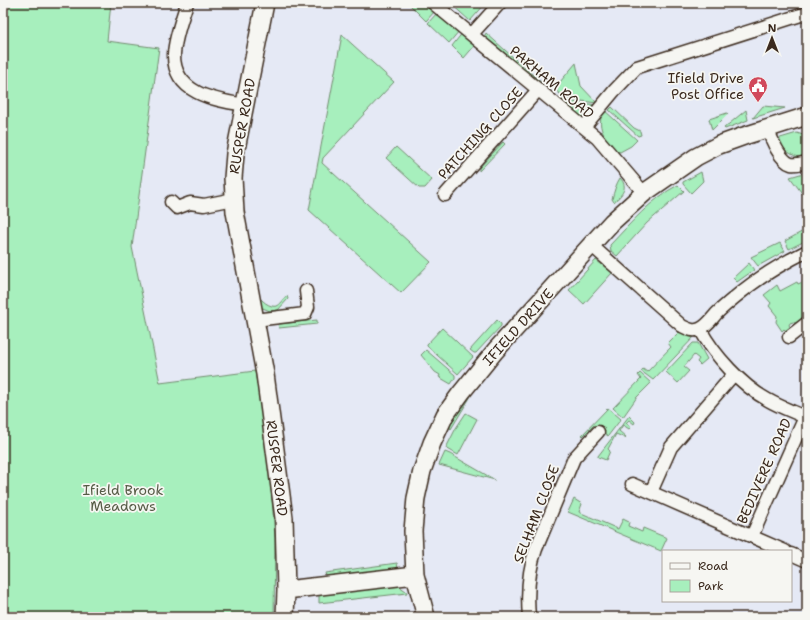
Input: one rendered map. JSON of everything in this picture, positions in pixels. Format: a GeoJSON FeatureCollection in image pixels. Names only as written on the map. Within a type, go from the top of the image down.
{"type":"FeatureCollection","features":[{"type":"Feature","properties":{"kind":"street"},"geometry":{"type":"LineString","coordinates":[[187,3],[175,45],[174,56],[180,77],[198,94],[216,100],[245,105]]}},
{"type":"Feature","properties":{"kind":"street","name":"RUSPER ROAD"},"geometry":{"type":"LineString","coordinates":[[265,3],[235,154],[233,178],[237,226],[264,374],[280,487],[285,535],[285,617]]}},
{"type":"Feature","properties":{"kind":"street","name":"PARHAM ROAD"},"geometry":{"type":"LineString","coordinates":[[433,3],[584,127],[607,149],[644,193]]}},
{"type":"Feature","properties":{"kind":"street"},"geometry":{"type":"LineString","coordinates":[[472,34],[500,3]]}},
{"type":"Feature","properties":{"kind":"street"},"geometry":{"type":"LineString","coordinates":[[584,127],[614,91],[637,67],[807,13]]}},
{"type":"Feature","properties":{"kind":"street","name":"PATCHING CLOSE"},"geometry":{"type":"LineString","coordinates":[[445,195],[538,90]]}},
{"type":"Feature","properties":{"kind":"street","name":"IFIELD DRIVE"},"geometry":{"type":"LineString","coordinates":[[426,617],[415,575],[413,531],[416,498],[422,471],[445,416],[468,384],[495,351],[612,222],[644,193],[681,167],[708,151],[744,136],[807,116]]}},
{"type":"Feature","properties":{"kind":"street"},"geometry":{"type":"LineString","coordinates":[[767,128],[776,149],[789,164],[807,162]]}},
{"type":"Feature","properties":{"kind":"street"},"geometry":{"type":"LineString","coordinates":[[171,202],[177,208],[190,203],[204,205],[234,199]]}},
{"type":"Feature","properties":{"kind":"street"},"geometry":{"type":"LineString","coordinates":[[591,245],[682,326],[694,330],[700,329],[708,323],[747,287],[776,268],[807,251]]}},
{"type":"Feature","properties":{"kind":"street"},"geometry":{"type":"LineString","coordinates":[[254,320],[304,314],[308,307],[306,291]]}},
{"type":"Feature","properties":{"kind":"street"},"geometry":{"type":"LineString","coordinates":[[789,336],[807,323]]}},
{"type":"Feature","properties":{"kind":"street","name":"BEDIVERE ROAD"},"geometry":{"type":"LineString","coordinates":[[700,329],[712,347],[734,374],[748,386],[767,400],[806,418],[752,536]]}},
{"type":"Feature","properties":{"kind":"street"},"geometry":{"type":"LineString","coordinates":[[651,492],[671,447],[734,374]]}},
{"type":"Feature","properties":{"kind":"street","name":"SELHAM CLOSE"},"geometry":{"type":"LineString","coordinates":[[530,617],[528,595],[529,580],[531,564],[536,549],[574,458],[598,432]]}},
{"type":"Feature","properties":{"kind":"street","name":"BEDIVERE ROAD"},"geometry":{"type":"LineString","coordinates":[[632,484],[783,550]]}},
{"type":"Feature","properties":{"kind":"street"},"geometry":{"type":"LineString","coordinates":[[792,554],[807,561]]}},
{"type":"Feature","properties":{"kind":"street"},"geometry":{"type":"LineString","coordinates":[[286,590],[415,575]]}},
{"type":"Feature","properties":{"kind":"green space","name":"Ifield Brook Meadows"},"geometry":{"type":"Polygon","coordinates":[[[3,3],[111,3],[107,41],[159,48],[132,247],[160,383],[255,371],[269,461],[275,538],[274,617],[3,617],[3,3]]]}},
{"type":"Feature","properties":{"kind":"green space"},"geometry":{"type":"Polygon","coordinates":[[[408,3],[425,3],[435,11],[426,21],[408,3]]]}},
{"type":"Feature","properties":{"kind":"green space"},"geometry":{"type":"Polygon","coordinates":[[[450,3],[486,3],[470,21],[450,3]]]}},
{"type":"Feature","properties":{"kind":"green space"},"geometry":{"type":"Polygon","coordinates":[[[437,13],[459,31],[449,43],[428,23],[437,13]]]}},
{"type":"Feature","properties":{"kind":"green space"},"geometry":{"type":"Polygon","coordinates":[[[463,32],[476,44],[464,58],[452,46],[463,32]]]}},
{"type":"Feature","properties":{"kind":"green space"},"geometry":{"type":"Polygon","coordinates":[[[486,33],[543,84],[541,87],[484,37],[486,33]]]}},
{"type":"Feature","properties":{"kind":"green space"},"geometry":{"type":"Polygon","coordinates":[[[342,35],[394,82],[323,158],[322,163],[431,262],[401,293],[309,210],[342,35]]]}},
{"type":"Feature","properties":{"kind":"green space"},"geometry":{"type":"Polygon","coordinates":[[[576,63],[581,86],[597,103],[566,99],[554,89],[576,63]]]}},
{"type":"Feature","properties":{"kind":"green space"},"geometry":{"type":"Polygon","coordinates":[[[551,92],[565,101],[597,105],[587,116],[577,116],[549,94],[551,92]]]}},
{"type":"Feature","properties":{"kind":"green space"},"geometry":{"type":"Polygon","coordinates":[[[763,106],[785,108],[753,118],[763,106]]]}},
{"type":"Feature","properties":{"kind":"green space"},"geometry":{"type":"Polygon","coordinates":[[[612,107],[634,128],[640,131],[641,135],[638,136],[609,110],[612,107]]]}},
{"type":"Feature","properties":{"kind":"green space"},"geometry":{"type":"Polygon","coordinates":[[[604,110],[637,140],[631,146],[620,152],[615,151],[611,146],[602,132],[601,116],[604,110]]]}},
{"type":"Feature","properties":{"kind":"green space"},"geometry":{"type":"Polygon","coordinates":[[[746,110],[748,120],[725,129],[724,128],[746,110]]]}},
{"type":"Feature","properties":{"kind":"green space"},"geometry":{"type":"Polygon","coordinates":[[[727,113],[728,114],[712,130],[709,119],[727,113]]]}},
{"type":"Feature","properties":{"kind":"green space"},"geometry":{"type":"Polygon","coordinates":[[[797,133],[803,135],[807,134],[807,148],[804,149],[803,158],[787,152],[777,139],[797,133]]]}},
{"type":"Feature","properties":{"kind":"green space"},"geometry":{"type":"Polygon","coordinates":[[[503,142],[505,144],[479,171],[479,168],[503,142]]]}},
{"type":"Feature","properties":{"kind":"green space"},"geometry":{"type":"Polygon","coordinates":[[[396,147],[432,180],[425,188],[419,188],[386,158],[396,147]]]}},
{"type":"Feature","properties":{"kind":"green space"},"geometry":{"type":"Polygon","coordinates":[[[701,172],[703,181],[691,193],[683,182],[701,172]]]}},
{"type":"Feature","properties":{"kind":"green space"},"geometry":{"type":"Polygon","coordinates":[[[807,172],[807,200],[790,177],[807,172]]]}},
{"type":"Feature","properties":{"kind":"green space"},"geometry":{"type":"Polygon","coordinates":[[[620,178],[623,181],[624,188],[620,197],[614,202],[612,199],[616,185],[620,178]]]}},
{"type":"Feature","properties":{"kind":"green space"},"geometry":{"type":"Polygon","coordinates":[[[678,185],[684,191],[647,223],[617,256],[611,251],[610,245],[650,204],[678,185]]]}},
{"type":"Feature","properties":{"kind":"green space"},"geometry":{"type":"Polygon","coordinates":[[[807,229],[807,240],[789,249],[785,241],[807,229]]]}},
{"type":"Feature","properties":{"kind":"green space"},"geometry":{"type":"Polygon","coordinates":[[[780,243],[785,251],[758,266],[751,257],[780,243]]]}},
{"type":"Feature","properties":{"kind":"green space"},"geometry":{"type":"Polygon","coordinates":[[[596,260],[612,273],[584,304],[569,290],[596,260]]]}},
{"type":"Feature","properties":{"kind":"green space"},"geometry":{"type":"Polygon","coordinates":[[[749,263],[754,270],[737,282],[733,278],[749,263]]]}},
{"type":"Feature","properties":{"kind":"green space"},"geometry":{"type":"Polygon","coordinates":[[[807,280],[807,283],[804,284],[807,290],[807,317],[797,324],[793,322],[790,323],[789,325],[791,328],[787,332],[784,329],[782,331],[776,322],[777,316],[769,306],[771,303],[764,295],[777,285],[780,291],[797,282],[798,284],[807,280]]]}},
{"type":"Feature","properties":{"kind":"green space"},"geometry":{"type":"Polygon","coordinates":[[[257,294],[271,306],[277,306],[287,296],[288,299],[278,310],[270,311],[260,307],[257,294]]]}},
{"type":"Feature","properties":{"kind":"green space"},"geometry":{"type":"Polygon","coordinates":[[[317,320],[317,324],[279,328],[278,324],[317,320]]]}},
{"type":"Feature","properties":{"kind":"green space"},"geometry":{"type":"Polygon","coordinates":[[[497,320],[501,326],[476,353],[470,350],[497,320]]]}},
{"type":"Feature","properties":{"kind":"green space"},"geometry":{"type":"Polygon","coordinates":[[[442,328],[473,357],[458,374],[427,346],[427,344],[442,328]]]}},
{"type":"Feature","properties":{"kind":"green space"},"geometry":{"type":"Polygon","coordinates":[[[680,331],[696,335],[653,380],[641,371],[643,369],[647,372],[671,347],[668,343],[680,331]]]}},
{"type":"Feature","properties":{"kind":"green space"},"geometry":{"type":"Polygon","coordinates":[[[693,343],[698,343],[707,359],[700,365],[697,362],[699,359],[694,355],[684,367],[689,371],[678,383],[666,372],[693,343]]]}},
{"type":"Feature","properties":{"kind":"green space"},"geometry":{"type":"Polygon","coordinates":[[[426,350],[455,375],[455,378],[451,384],[439,377],[440,375],[435,372],[421,355],[426,350]]]}},
{"type":"Feature","properties":{"kind":"green space"},"geometry":{"type":"Polygon","coordinates":[[[640,373],[651,383],[637,397],[623,417],[613,408],[641,379],[638,375],[640,373]]]}},
{"type":"Feature","properties":{"kind":"green space"},"geometry":{"type":"Polygon","coordinates":[[[471,396],[451,429],[449,422],[466,397],[471,396]]]}},
{"type":"Feature","properties":{"kind":"green space"},"geometry":{"type":"Polygon","coordinates":[[[608,408],[621,419],[608,436],[594,425],[583,436],[582,435],[608,408]]]}},
{"type":"Feature","properties":{"kind":"green space"},"geometry":{"type":"Polygon","coordinates":[[[466,413],[477,419],[458,455],[446,448],[456,428],[466,413]]]}},
{"type":"Feature","properties":{"kind":"green space"},"geometry":{"type":"Polygon","coordinates":[[[629,416],[635,422],[634,424],[629,420],[626,423],[631,427],[629,429],[623,425],[619,431],[626,437],[625,438],[616,434],[608,449],[610,451],[606,460],[598,457],[598,456],[629,416]]]}},
{"type":"Feature","properties":{"kind":"green space"},"geometry":{"type":"Polygon","coordinates":[[[445,452],[450,454],[495,480],[439,465],[445,452]]]}},
{"type":"Feature","properties":{"kind":"green space"},"geometry":{"type":"Polygon","coordinates":[[[574,499],[582,504],[579,512],[618,529],[623,519],[629,522],[628,526],[642,532],[643,528],[667,538],[661,551],[568,512],[574,499]]]}},
{"type":"Feature","properties":{"kind":"green space"},"geometry":{"type":"Polygon","coordinates":[[[397,563],[398,569],[327,579],[325,573],[397,563]]]}},
{"type":"Feature","properties":{"kind":"green space"},"geometry":{"type":"Polygon","coordinates":[[[396,584],[407,593],[319,603],[319,594],[396,584]]]}},
{"type":"Feature","properties":{"kind":"place","name":"Ifield Drive Post Office"},"geometry":{"type":"Point","coordinates":[758,103]}}]}
